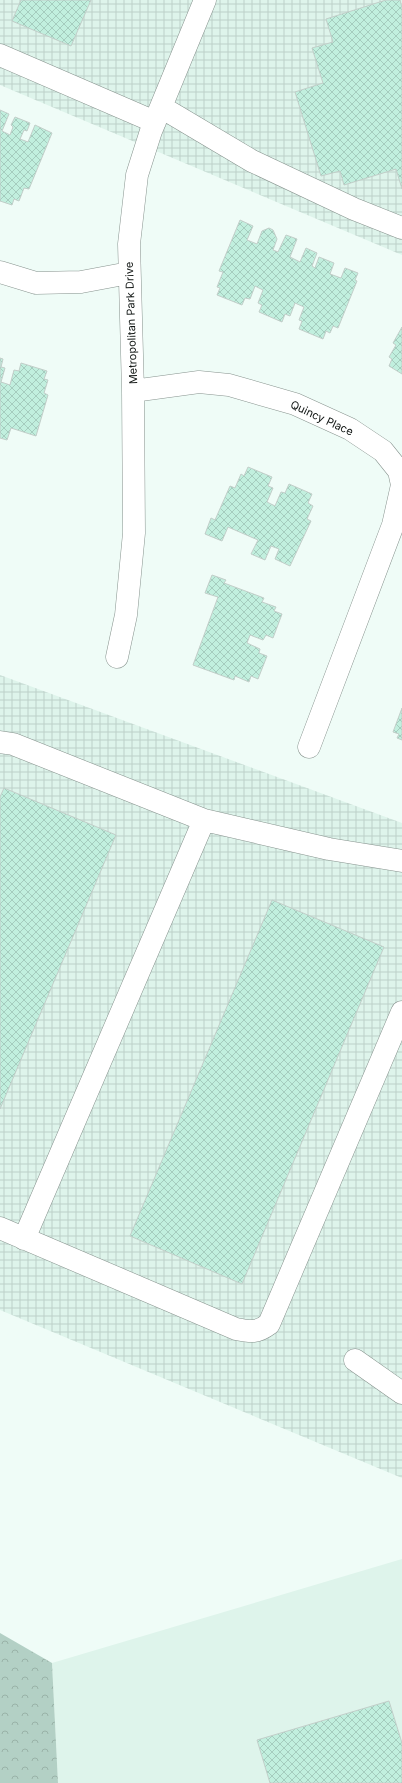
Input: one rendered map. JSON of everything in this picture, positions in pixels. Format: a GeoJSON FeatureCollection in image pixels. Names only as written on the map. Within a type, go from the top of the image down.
{"type":"FeatureCollection","features":[{"type":"Feature","properties":{"kind":"street","name":"Metropolitan Park Drive"},"geometry":{"type":"LineString","coordinates":[[117,657],[126,615],[134,533],[133,391],[128,273],[129,244],[137,175],[158,115],[205,0]]}},
{"type":"Feature","properties":{"kind":"street"},"geometry":{"type":"LineString","coordinates":[[0,56],[158,115],[354,209],[402,228]]}},
{"type":"Feature","properties":{"kind":"street"},"geometry":{"type":"LineString","coordinates":[[0,272],[36,283],[81,282],[128,273]]}},
{"type":"Feature","properties":{"kind":"street","name":"Quincy Place"},"geometry":{"type":"LineString","coordinates":[[133,391],[199,382],[229,385],[295,404],[350,429],[383,451],[399,471],[402,484],[393,525],[309,747]]}},
{"type":"Feature","properties":{"kind":"street"},"geometry":{"type":"LineString","coordinates":[[0,742],[13,744],[204,820],[329,849],[402,861]]}},
{"type":"Feature","properties":{"kind":"street"},"geometry":{"type":"LineString","coordinates":[[24,1239],[204,820]]}},
{"type":"Feature","properties":{"kind":"street"},"geometry":{"type":"LineString","coordinates":[[0,1228],[236,1329],[260,1331],[270,1324],[402,1012]]}},
{"type":"Feature","properties":{"kind":"street"},"geometry":{"type":"LineString","coordinates":[[355,1360],[402,1393]]}},
{"type":"Feature","properties":{"kind":"shaded area"},"geometry":{"type":"Polygon","coordinates":[[[0,0],[402,0],[402,255],[0,85],[0,0]]]}},
{"type":"Feature","properties":{"kind":"shaded area"},"geometry":{"type":"Polygon","coordinates":[[[0,675],[402,823],[402,1478],[0,1310],[0,675]]]}},
{"type":"Feature","properties":{"kind":"shaded area"},"geometry":{"type":"Polygon","coordinates":[[[402,1559],[402,1783],[58,1783],[52,1663],[402,1559]]]}},
{"type":"Feature","properties":{"kind":"green space"},"geometry":{"type":"Polygon","coordinates":[[[0,1633],[52,1663],[58,1783],[0,1783],[0,1633]]]}},
{"type":"Feature","properties":{"kind":"building"},"geometry":{"type":"Polygon","coordinates":[[[21,0],[91,0],[71,46],[12,21],[21,0]]]}},
{"type":"Feature","properties":{"kind":"building"},"geometry":{"type":"Polygon","coordinates":[[[386,0],[400,0],[402,8],[402,189],[396,169],[344,185],[340,171],[321,176],[295,92],[323,83],[312,48],[333,42],[326,19],[386,0]]]}},
{"type":"Feature","properties":{"kind":"building"},"geometry":{"type":"Polygon","coordinates":[[[0,110],[9,114],[2,131],[10,135],[13,127],[11,125],[15,117],[30,123],[27,131],[24,130],[20,139],[28,142],[35,125],[52,133],[29,189],[24,188],[19,201],[14,199],[12,205],[0,201],[0,110]]]}},
{"type":"Feature","properties":{"kind":"building"},"geometry":{"type":"Polygon","coordinates":[[[240,220],[253,226],[247,240],[257,244],[262,231],[269,228],[273,230],[277,239],[273,250],[278,252],[286,235],[297,239],[290,257],[300,262],[306,248],[317,253],[312,266],[315,268],[319,257],[334,263],[330,274],[341,278],[345,268],[358,273],[355,280],[357,281],[338,328],[333,326],[330,333],[326,331],[323,339],[299,329],[302,321],[299,320],[304,307],[295,303],[290,316],[285,314],[282,322],[259,312],[262,305],[258,303],[263,290],[255,286],[250,299],[245,298],[242,305],[217,295],[220,288],[217,287],[223,272],[219,271],[240,220]]]}},
{"type":"Feature","properties":{"kind":"building"},"geometry":{"type":"Polygon","coordinates":[[[402,327],[402,374],[389,366],[392,359],[389,357],[396,345],[393,343],[402,327]]]}},
{"type":"Feature","properties":{"kind":"building"},"geometry":{"type":"Polygon","coordinates":[[[0,358],[3,359],[1,367],[5,368],[1,382],[10,385],[14,370],[19,371],[21,363],[47,371],[44,379],[48,380],[44,393],[48,395],[36,436],[11,428],[7,440],[0,438],[0,358]]]}},
{"type":"Feature","properties":{"kind":"building"},"geometry":{"type":"Polygon","coordinates":[[[248,467],[272,477],[268,486],[273,488],[267,502],[275,506],[281,492],[285,493],[289,484],[312,494],[308,503],[313,506],[307,519],[311,521],[290,566],[275,559],[279,549],[271,546],[265,560],[251,554],[258,540],[228,527],[222,541],[205,534],[211,518],[215,520],[230,486],[235,488],[241,474],[244,476],[248,467]]]}},
{"type":"Feature","properties":{"kind":"building"},"geometry":{"type":"Polygon","coordinates":[[[212,575],[226,580],[224,583],[264,598],[262,602],[276,607],[274,611],[282,614],[273,638],[266,635],[263,640],[250,635],[247,643],[260,649],[259,653],[267,656],[258,679],[251,676],[249,682],[235,676],[234,680],[193,665],[218,597],[205,593],[212,575]]]}},
{"type":"Feature","properties":{"kind":"building"},"geometry":{"type":"Polygon","coordinates":[[[402,708],[402,740],[397,738],[399,734],[393,732],[402,708]]]}},
{"type":"Feature","properties":{"kind":"building"},"geometry":{"type":"Polygon","coordinates":[[[4,788],[116,835],[0,1109],[0,797],[4,788]]]}},
{"type":"Feature","properties":{"kind":"building"},"geometry":{"type":"Polygon","coordinates":[[[272,900],[384,947],[242,1284],[130,1236],[272,900]]]}},
{"type":"Feature","properties":{"kind":"building"},"geometry":{"type":"Polygon","coordinates":[[[389,1701],[402,1743],[402,1783],[270,1783],[257,1740],[389,1701]]]}}]}
